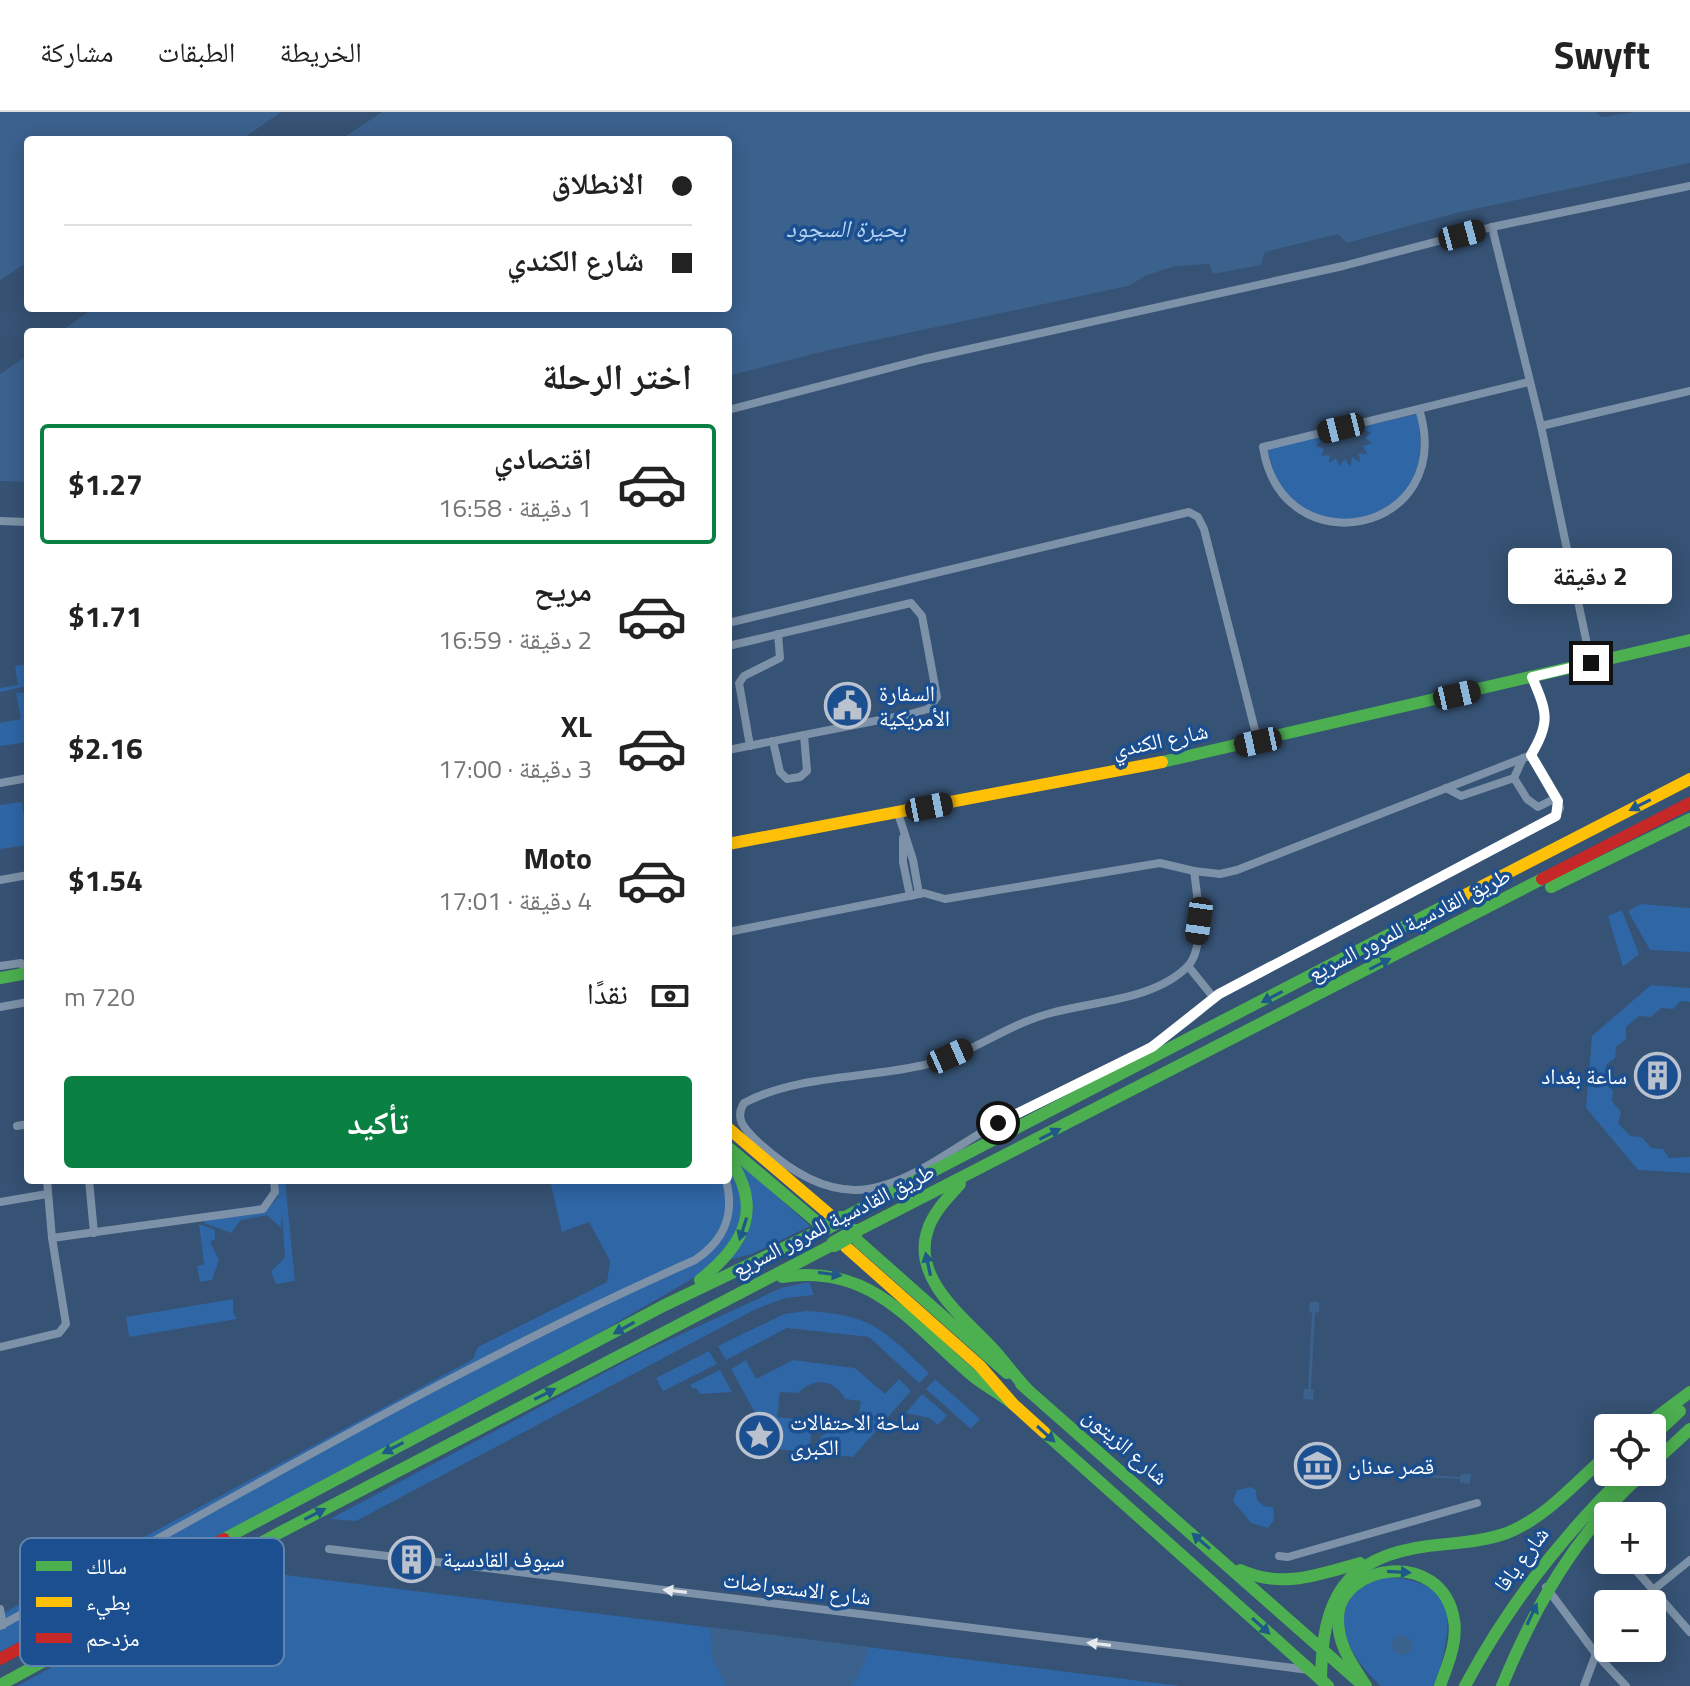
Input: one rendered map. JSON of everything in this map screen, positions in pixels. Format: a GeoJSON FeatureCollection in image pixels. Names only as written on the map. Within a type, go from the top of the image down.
{"type":"FeatureCollection","features":[{"type":"Feature","properties":{"kind":"main road","name":"شارع الكندي"},"geometry":{"type":"LineString","coordinates":[[732,843],[1258,742],[1690,640]]}},
{"type":"Feature","properties":{"kind":"main road","name":"طريق القادسية للمرور السريع"},"geometry":{"type":"LineString","coordinates":[[227,1538],[663,1306],[1690,779]]}},
{"type":"Feature","properties":{"kind":"main road","name":"طريق القادسية للمرور السريع"},"geometry":{"type":"LineString","coordinates":[[270,1538],[1690,803]]}},
{"type":"Feature","properties":{"kind":"main road"},"geometry":{"type":"LineString","coordinates":[[1428,939],[1539,893],[1690,819]]}},
{"type":"Feature","properties":{"kind":"main road"},"geometry":{"type":"LineString","coordinates":[[0,978],[24,974]]}},
{"type":"Feature","properties":{"kind":"main road"},"geometry":{"type":"LineString","coordinates":[[732,1132],[826,1222]]}},
{"type":"Feature","properties":{"kind":"main road"},"geometry":{"type":"LineString","coordinates":[[732,1150],[826,1222]]}},
{"type":"Feature","properties":{"kind":"main road"},"geometry":{"type":"LineString","coordinates":[[663,1306],[722,1264],[745,1229],[747,1198],[740,1174],[732,1163]]}},
{"type":"Feature","properties":{"kind":"main road"},"geometry":{"type":"LineString","coordinates":[[972,1173],[943,1201],[929,1224],[925,1257],[928,1273],[947,1305],[1027,1389]]}},
{"type":"Feature","properties":{"kind":"main road","name":"شارع الزيتون"},"geometry":{"type":"LineString","coordinates":[[848,1241],[1027,1389],[1365,1686]]}},
{"type":"Feature","properties":{"kind":"main road","name":"شارع الزيتون"},"geometry":{"type":"LineString","coordinates":[[848,1241],[980,1366],[1008,1398],[1320,1679]]}},
{"type":"Feature","properties":{"kind":"main road"},"geometry":{"type":"LineString","coordinates":[[754,1286],[787,1275],[816,1272],[856,1281],[882,1295],[972,1375],[1008,1398]]}},
{"type":"Feature","properties":{"kind":"main road"},"geometry":{"type":"LineString","coordinates":[[1008,1398],[998,1375],[1014,1378]]}},
{"type":"Feature","properties":{"kind":"main road"},"geometry":{"type":"LineString","coordinates":[[1656,1414],[1690,1384]]}},
{"type":"Feature","properties":{"kind":"main road"},"geometry":{"type":"LineString","coordinates":[[1659,1414],[1690,1392]]}},
{"type":"Feature","properties":{"kind":"main road"},"geometry":{"type":"LineString","coordinates":[[1666,1424],[1690,1402]]}},
{"type":"Feature","properties":{"kind":"main road"},"geometry":{"type":"LineString","coordinates":[[1666,1438],[1690,1417]]}},
{"type":"Feature","properties":{"kind":"main road"},"geometry":{"type":"LineString","coordinates":[[1666,1453],[1690,1432]]}},
{"type":"Feature","properties":{"kind":"main road"},"geometry":{"type":"LineString","coordinates":[[1225,1561],[1247,1574],[1285,1583],[1371,1560],[1507,1532],[1541,1511],[1594,1466]]}},
{"type":"Feature","properties":{"kind":"main road","name":"شارع يافا"},"geometry":{"type":"LineString","coordinates":[[1455,1686],[1485,1629],[1546,1544],[1601,1486]]}},
{"type":"Feature","properties":{"kind":"main road","name":"شارع يافا"},"geometry":{"type":"LineString","coordinates":[[1465,1686],[1536,1573],[1569,1532],[1624,1486]]}},
{"type":"Feature","properties":{"kind":"main road"},"geometry":{"type":"LineString","coordinates":[[1502,1686],[1546,1586],[1564,1556],[1627,1486]]}},
{"type":"Feature","properties":{"kind":"main road"},"geometry":{"type":"LineString","coordinates":[[1320,1679],[1320,1648],[1331,1599],[1347,1577],[1371,1560]]}},
{"type":"Feature","properties":{"kind":"main road"},"geometry":{"type":"LineString","coordinates":[[1365,1686],[1340,1644],[1340,1607],[1353,1585],[1364,1577],[1394,1570],[1431,1580],[1442,1588],[1451,1603],[1453,1638],[1440,1686]]}},
{"type":"Feature","properties":{"kind":"main road"},"geometry":{"type":"LineString","coordinates":[[1282,1645],[1294,1642],[1300,1629]]}},
{"type":"Feature","properties":{"kind":"main road","name":"طريق القادسية للمرور السريع"},"geometry":{"type":"LineString","coordinates":[[0,1659],[20,1648]]}},
{"type":"Feature","properties":{"kind":"main road","name":"طريق القادسية للمرور السريع"},"geometry":{"type":"LineString","coordinates":[[0,1685],[35,1666]]}},
{"type":"Feature","properties":{"kind":"street"},"geometry":{"type":"LineString","coordinates":[[732,409],[924,359],[1343,266],[1492,227],[1690,186]]}},
{"type":"Feature","properties":{"kind":"street"},"geometry":{"type":"LineString","coordinates":[[1492,227],[1541,426],[1591,663]]}},
{"type":"Feature","properties":{"kind":"street"},"geometry":{"type":"LineString","coordinates":[[1419,409],[1426,430],[1427,451],[1422,471],[1400,503],[1373,519],[1335,523],[1312,516],[1293,506],[1276,488],[1266,467],[1263,447],[1529,382]]}},
{"type":"Feature","properties":{"kind":"street"},"geometry":{"type":"LineString","coordinates":[[1541,426],[1690,391]]}},
{"type":"Feature","properties":{"kind":"street"},"geometry":{"type":"LineString","coordinates":[[732,622],[1189,512],[1198,517],[1204,529],[1258,742]]}},
{"type":"Feature","properties":{"kind":"street"},"geometry":{"type":"LineString","coordinates":[[0,521],[24,522]]}},
{"type":"Feature","properties":{"kind":"street"},"geometry":{"type":"LineString","coordinates":[[732,645],[911,603],[922,616],[937,697],[928,709],[732,749]]}},
{"type":"Feature","properties":{"kind":"street"},"geometry":{"type":"LineString","coordinates":[[750,746],[739,683],[744,676],[780,658],[778,634]]}},
{"type":"Feature","properties":{"kind":"street"},"geometry":{"type":"LineString","coordinates":[[1446,788],[1461,796],[1514,778],[1544,733],[1546,720],[1532,677]]}},
{"type":"Feature","properties":{"kind":"street"},"geometry":{"type":"LineString","coordinates":[[773,741],[780,772],[787,779],[795,779],[807,771],[804,735]]}},
{"type":"Feature","properties":{"kind":"street"},"geometry":{"type":"LineString","coordinates":[[732,931],[914,895],[945,899],[1160,863],[1220,874],[1527,757]]}},
{"type":"Feature","properties":{"kind":"street"},"geometry":{"type":"LineString","coordinates":[[1194,871],[1199,921],[1194,956],[1188,966],[1139,992],[1107,1002],[1049,1013],[929,1064],[767,1092],[744,1103],[739,1114],[741,1124],[774,1156],[808,1179],[850,1190],[883,1185],[1040,1100],[1152,1047],[1214,998],[1556,816],[1560,808],[1556,798],[1527,757]]}},
{"type":"Feature","properties":{"kind":"street"},"geometry":{"type":"LineString","coordinates":[[1514,778],[1534,806],[1556,798]]}},
{"type":"Feature","properties":{"kind":"street"},"geometry":{"type":"LineString","coordinates":[[0,783],[24,779]]}},
{"type":"Feature","properties":{"kind":"street"},"geometry":{"type":"LineString","coordinates":[[898,813],[903,833],[903,862],[914,895]]}},
{"type":"Feature","properties":{"kind":"street"},"geometry":{"type":"LineString","coordinates":[[0,880],[24,876]]}},
{"type":"Feature","properties":{"kind":"street"},"geometry":{"type":"LineString","coordinates":[[0,966],[21,963],[24,967]]}},
{"type":"Feature","properties":{"kind":"street"},"geometry":{"type":"LineString","coordinates":[[1188,966],[1214,998]]}},
{"type":"Feature","properties":{"kind":"street"},"geometry":{"type":"LineString","coordinates":[[0,1007],[24,1004]]}},
{"type":"Feature","properties":{"kind":"street"},"geometry":{"type":"LineString","coordinates":[[17,1126],[24,1125]]}},
{"type":"Feature","properties":{"kind":"street"},"geometry":{"type":"LineString","coordinates":[[0,1334],[1,1347],[59,1333],[66,1324],[47,1184]]}},
{"type":"Feature","properties":{"kind":"street"},"geometry":{"type":"LineString","coordinates":[[89,1184],[94,1233]]}},
{"type":"Feature","properties":{"kind":"street"},"geometry":{"type":"LineString","coordinates":[[52,1238],[263,1209],[275,1192],[274,1184]]}},
{"type":"Feature","properties":{"kind":"street"},"geometry":{"type":"LineString","coordinates":[[157,1538],[487,1359],[695,1260],[719,1240],[726,1226],[730,1195],[727,1184]]}},
{"type":"Feature","properties":{"kind":"street"},"geometry":{"type":"LineString","coordinates":[[0,1202],[47,1194]]}},
{"type":"Feature","properties":{"kind":"street"},"geometry":{"type":"LineString","coordinates":[[1279,1556],[1288,1557],[1477,1503]]}},
{"type":"Feature","properties":{"kind":"street","name":"شارع الاستعراضات"},"geometry":{"type":"LineString","coordinates":[[329,1549],[1177,1653],[1320,1679]]}},
{"type":"Feature","properties":{"kind":"street"},"geometry":{"type":"LineString","coordinates":[[1639,1574],[1653,1590],[1690,1560]]}},
{"type":"Feature","properties":{"kind":"street"},"geometry":{"type":"LineString","coordinates":[[1546,1586],[1594,1651]]}},
{"type":"Feature","properties":{"kind":"street"},"geometry":{"type":"LineString","coordinates":[[1666,1605],[1690,1632]]}},
{"type":"Feature","properties":{"kind":"street"},"geometry":{"type":"LineString","coordinates":[[0,1609],[1,1625],[20,1614]]}},
{"type":"Feature","properties":{"kind":"street"},"geometry":{"type":"LineString","coordinates":[[1584,1686],[1594,1659]]}},
{"type":"Feature","properties":{"kind":"street"},"geometry":{"type":"LineString","coordinates":[[1604,1662],[1626,1686]]}},
{"type":"Feature","properties":{"kind":"shaded area"},"geometry":{"type":"Polygon","coordinates":[[[1417,414],[1420,442],[1418,469],[1399,499],[1384,509],[1368,516],[1331,519],[1298,507],[1282,490],[1267,449],[1319,437],[1321,440],[1316,446],[1324,449],[1321,456],[1330,455],[1329,463],[1336,458],[1339,466],[1345,459],[1350,467],[1352,457],[1360,462],[1358,453],[1367,454],[1363,446],[1372,443],[1365,438],[1371,433],[1364,430],[1365,426],[1417,414]]]}},
{"type":"Feature","properties":{"kind":"shaded area"},"geometry":{"type":"Polygon","coordinates":[[[24,664],[24,687],[0,692],[0,688],[18,685],[15,666],[24,664]]]}},
{"type":"Feature","properties":{"kind":"shaded area"},"geometry":{"type":"Polygon","coordinates":[[[24,692],[24,743],[0,746],[0,723],[21,719],[16,693],[24,692]]]}},
{"type":"Feature","properties":{"kind":"shaded area"},"geometry":{"type":"Polygon","coordinates":[[[22,802],[24,846],[0,849],[0,805],[22,802]]]}},
{"type":"Feature","properties":{"kind":"shaded area"},"geometry":{"type":"Polygon","coordinates":[[[1641,904],[1690,908],[1690,952],[1650,950],[1628,911],[1641,904]]]}},
{"type":"Feature","properties":{"kind":"shaded area"},"geometry":{"type":"Polygon","coordinates":[[[1622,910],[1639,954],[1623,967],[1608,916],[1622,910]]]}},
{"type":"Feature","properties":{"kind":"shaded area"},"geometry":{"type":"Polygon","coordinates":[[[1651,985],[1690,988],[1690,1002],[1681,1001],[1673,1009],[1661,1008],[1651,1017],[1639,1016],[1626,1027],[1626,1039],[1616,1047],[1615,1058],[1606,1065],[1605,1083],[1613,1091],[1612,1101],[1621,1112],[1618,1123],[1630,1136],[1642,1137],[1651,1148],[1663,1149],[1669,1158],[1690,1157],[1690,1173],[1638,1170],[1586,1108],[1592,1036],[1651,985]]]}},
{"type":"Feature","properties":{"kind":"shaded area"},"geometry":{"type":"Polygon","coordinates":[[[732,1160],[743,1165],[810,1226],[752,1254],[721,1262],[592,1337],[214,1538],[142,1538],[473,1359],[478,1347],[607,1282],[610,1261],[589,1222],[562,1232],[551,1184],[732,1184],[732,1160]]]}},
{"type":"Feature","properties":{"kind":"shaded area"},"geometry":{"type":"Polygon","coordinates":[[[279,1184],[285,1184],[295,1281],[276,1284],[271,1272],[285,1257],[282,1214],[281,1228],[267,1215],[241,1220],[231,1233],[204,1223],[204,1219],[267,1210],[278,1197],[279,1184]]]}},
{"type":"Feature","properties":{"kind":"shaded area"},"geometry":{"type":"Polygon","coordinates":[[[199,1224],[215,1230],[215,1239],[210,1242],[219,1260],[212,1280],[200,1282],[197,1266],[204,1264],[199,1224]]]}},
{"type":"Feature","properties":{"kind":"shaded area"},"geometry":{"type":"Polygon","coordinates":[[[809,1282],[814,1295],[785,1298],[756,1309],[356,1521],[330,1519],[643,1352],[781,1288],[809,1282]]]}},
{"type":"Feature","properties":{"kind":"shaded area"},"geometry":{"type":"Polygon","coordinates":[[[233,1299],[233,1312],[237,1319],[129,1337],[126,1317],[233,1299]]]}},
{"type":"Feature","properties":{"kind":"shaded area"},"geometry":{"type":"Polygon","coordinates":[[[806,1311],[846,1316],[875,1327],[929,1373],[919,1383],[869,1337],[787,1328],[726,1360],[718,1346],[784,1314],[806,1311]]]}},
{"type":"Feature","properties":{"kind":"shaded area"},"geometry":{"type":"Polygon","coordinates":[[[709,1351],[717,1364],[663,1391],[656,1378],[709,1351]]]}},
{"type":"Feature","properties":{"kind":"shaded area"},"geometry":{"type":"Polygon","coordinates":[[[746,1360],[756,1379],[793,1360],[855,1368],[885,1394],[899,1379],[911,1391],[853,1457],[819,1453],[821,1436],[841,1426],[857,1427],[861,1401],[845,1399],[835,1387],[823,1382],[811,1384],[798,1393],[780,1392],[777,1417],[795,1419],[811,1434],[810,1452],[775,1449],[731,1369],[746,1360]]]}},
{"type":"Feature","properties":{"kind":"shaded area"},"geometry":{"type":"Polygon","coordinates":[[[720,1370],[732,1392],[700,1394],[690,1385],[720,1370]]]}},
{"type":"Feature","properties":{"kind":"shaded area"},"geometry":{"type":"Polygon","coordinates":[[[935,1379],[980,1419],[971,1429],[926,1389],[935,1379]]]}},
{"type":"Feature","properties":{"kind":"shaded area"},"geometry":{"type":"Polygon","coordinates":[[[922,1394],[947,1415],[938,1425],[929,1418],[906,1413],[922,1394]]]}},
{"type":"Feature","properties":{"kind":"shaded area"},"geometry":{"type":"Polygon","coordinates":[[[1251,1487],[1256,1490],[1257,1500],[1264,1506],[1273,1507],[1274,1520],[1268,1528],[1251,1523],[1233,1501],[1237,1490],[1251,1487]]]}},
{"type":"Feature","properties":{"kind":"shaded area"},"geometry":{"type":"Polygon","coordinates":[[[284,1575],[1181,1686],[17,1686],[54,1666],[284,1666],[284,1575]]]}},
{"type":"Feature","properties":{"kind":"shaded area"},"geometry":{"type":"Polygon","coordinates":[[[1381,1577],[1427,1586],[1440,1596],[1448,1624],[1436,1686],[1381,1686],[1355,1656],[1345,1632],[1346,1607],[1356,1592],[1381,1577]]]}},
{"type":"Feature","properties":{"kind":"shaded area"},"geometry":{"type":"Polygon","coordinates":[[[20,1604],[20,1641],[0,1652],[0,1615],[20,1604]]]}},
{"type":"Feature","properties":{"kind":"water"},"geometry":{"type":"Polygon","coordinates":[[[0,112],[281,112],[247,136],[24,136],[24,265],[0,280],[0,112]]]}},
{"type":"Feature","properties":{"kind":"water","name":"بحيرة السجود"},"geometry":{"type":"Polygon","coordinates":[[[382,112],[1595,112],[1602,117],[1635,112],[1690,112],[1690,163],[1456,213],[1347,243],[1338,234],[1265,252],[1261,265],[1213,274],[1209,264],[1176,266],[1147,275],[1128,286],[829,350],[732,375],[732,328],[66,328],[88,312],[732,312],[732,136],[346,136],[382,112]]]}},
{"type":"Feature","properties":{"kind":"water"},"geometry":{"type":"Polygon","coordinates":[[[24,358],[24,482],[0,481],[0,374],[24,358]]]}},
{"type":"Feature","properties":{"kind":"water"},"geometry":{"type":"Polygon","coordinates":[[[1310,1302],[1319,1302],[1319,1312],[1315,1313],[1313,1400],[1303,1399],[1304,1389],[1308,1389],[1310,1302]]]}},
{"type":"Feature","properties":{"kind":"water"},"geometry":{"type":"Polygon","coordinates":[[[1373,1467],[1384,1468],[1384,1472],[1460,1477],[1461,1474],[1471,1474],[1470,1484],[1460,1483],[1460,1479],[1373,1477],[1373,1467]]]}},
{"type":"Feature","properties":{"kind":"water"},"geometry":{"type":"Polygon","coordinates":[[[710,1627],[869,1647],[852,1686],[727,1686],[712,1658],[710,1627]]]}},
{"type":"Feature","properties":{"kind":"water"},"geometry":{"type":"Polygon","coordinates":[[[1402,1635],[1409,1638],[1412,1645],[1409,1652],[1402,1655],[1395,1652],[1392,1645],[1395,1638],[1402,1635]]]}},
{"type":"Feature","properties":{"kind":"traffic: fast"},"geometry":{"type":"LineString","coordinates":[[1162,762],[1690,640]]}},
{"type":"Feature","properties":{"kind":"traffic: fast"},"geometry":{"type":"LineString","coordinates":[[1551,887],[1690,819]]}},
{"type":"Feature","properties":{"kind":"traffic: fast"},"geometry":{"type":"LineString","coordinates":[[855,1232],[1542,879]]}},
{"type":"Feature","properties":{"kind":"traffic: fast"},"geometry":{"type":"LineString","coordinates":[[841,1219],[1463,896]]}},
{"type":"Feature","properties":{"kind":"traffic: fast"},"geometry":{"type":"LineString","coordinates":[[0,978],[24,974]]}},
{"type":"Feature","properties":{"kind":"traffic: fast"},"geometry":{"type":"LineString","coordinates":[[732,1150],[817,1222]]}},
{"type":"Feature","properties":{"kind":"traffic: fast"},"geometry":{"type":"LineString","coordinates":[[700,1280],[728,1253],[744,1224],[747,1209],[745,1193],[732,1164]]}},
{"type":"Feature","properties":{"kind":"traffic: fast"},"geometry":{"type":"LineString","coordinates":[[960,1184],[942,1205],[928,1229],[925,1247],[927,1265],[934,1281],[956,1312],[1027,1389]]}},
{"type":"Feature","properties":{"kind":"traffic: fast"},"geometry":{"type":"LineString","coordinates":[[819,1231],[841,1219]]}},
{"type":"Feature","properties":{"kind":"traffic: fast"},"geometry":{"type":"LineString","coordinates":[[226,1538],[663,1306],[819,1231]]}},
{"type":"Feature","properties":{"kind":"traffic: fast"},"geometry":{"type":"LineString","coordinates":[[834,1244],[855,1232]]}},
{"type":"Feature","properties":{"kind":"traffic: fast"},"geometry":{"type":"LineString","coordinates":[[858,1241],[1007,1373]]}},
{"type":"Feature","properties":{"kind":"traffic: fast"},"geometry":{"type":"LineString","coordinates":[[270,1538],[834,1244]]}},
{"type":"Feature","properties":{"kind":"traffic: fast"},"geometry":{"type":"LineString","coordinates":[[782,1277],[813,1275],[863,1287],[905,1315],[972,1376],[1013,1404]]}},
{"type":"Feature","properties":{"kind":"traffic: fast"},"geometry":{"type":"LineString","coordinates":[[1021,1384],[1358,1681]]}},
{"type":"Feature","properties":{"kind":"traffic: fast"},"geometry":{"type":"LineString","coordinates":[[1661,1414],[1690,1392]]}},
{"type":"Feature","properties":{"kind":"traffic: fast"},"geometry":{"type":"LineString","coordinates":[[1666,1424],[1680,1411]]}},
{"type":"Feature","properties":{"kind":"traffic: fast"},"geometry":{"type":"LineString","coordinates":[[1666,1451],[1690,1429]]}},
{"type":"Feature","properties":{"kind":"traffic: fast"},"geometry":{"type":"LineString","coordinates":[[1044,1432],[1328,1686]]}},
{"type":"Feature","properties":{"kind":"traffic: fast"},"geometry":{"type":"LineString","coordinates":[[1321,1680],[1326,1626],[1343,1587],[1357,1572],[1376,1560],[1399,1552],[1507,1533],[1535,1518],[1594,1467]]}},
{"type":"Feature","properties":{"kind":"traffic: fast"},"geometry":{"type":"LineString","coordinates":[[1465,1686],[1499,1627],[1538,1573],[1615,1486]]}},
{"type":"Feature","properties":{"kind":"traffic: fast"},"geometry":{"type":"LineString","coordinates":[[1502,1686],[1529,1627],[1560,1572],[1596,1522],[1630,1486]]}},
{"type":"Feature","properties":{"kind":"traffic: fast"},"geometry":{"type":"LineString","coordinates":[[1240,1570],[1255,1576],[1285,1579],[1360,1563]]}},
{"type":"Feature","properties":{"kind":"traffic: fast"},"geometry":{"type":"LineString","coordinates":[[1366,1686],[1343,1646],[1338,1619],[1342,1600],[1354,1586],[1372,1576],[1392,1572],[1412,1573],[1431,1581],[1446,1597],[1454,1620],[1454,1637],[1440,1686]]}},
{"type":"Feature","properties":{"kind":"traffic: fast"},"geometry":{"type":"LineString","coordinates":[[0,1685],[35,1666]]}},
{"type":"Feature","properties":{"kind":"traffic: slow"},"geometry":{"type":"LineString","coordinates":[[732,843],[1162,762]]}},
{"type":"Feature","properties":{"kind":"traffic: slow"},"geometry":{"type":"LineString","coordinates":[[1463,896],[1690,779]]}},
{"type":"Feature","properties":{"kind":"traffic: slow"},"geometry":{"type":"LineString","coordinates":[[732,1131],[829,1214]]}},
{"type":"Feature","properties":{"kind":"traffic: slow"},"geometry":{"type":"LineString","coordinates":[[846,1247],[980,1366],[1013,1404],[1044,1432]]}},
{"type":"Feature","properties":{"kind":"traffic: jam"},"geometry":{"type":"LineString","coordinates":[[1542,879],[1690,803]]}},
{"type":"Feature","properties":{"kind":"traffic: jam"},"geometry":{"type":"LineString","coordinates":[[0,1659],[20,1648]]}},
{"type":"Feature","properties":{"kind":"place","name":"السفارة الأمريكية"},"geometry":{"type":"Point","coordinates":[848,706]}},
{"type":"Feature","properties":{"kind":"place","name":"ساعة بغداد"},"geometry":{"type":"Point","coordinates":[1658,1076]}},
{"type":"Feature","properties":{"kind":"place","name":"ساحة الاحتفالات الكبرى"},"geometry":{"type":"Point","coordinates":[759,1435]}},
{"type":"Feature","properties":{"kind":"place","name":"قصر عدنان"},"geometry":{"type":"Point","coordinates":[1317,1466]}},
{"type":"Feature","properties":{"kind":"place","name":"سيوف القادسية"},"geometry":{"type":"Point","coordinates":[412,1559]}},
{"type":"Feature","properties":{"kind":"route"},"geometry":{"type":"LineString","coordinates":[[998,1123],[1152,1047],[1199,1013],[1219,994],[1556,816],[1560,808],[1558,801],[1531,755],[1544,733],[1546,720],[1532,677],[1591,663]]}}]}
